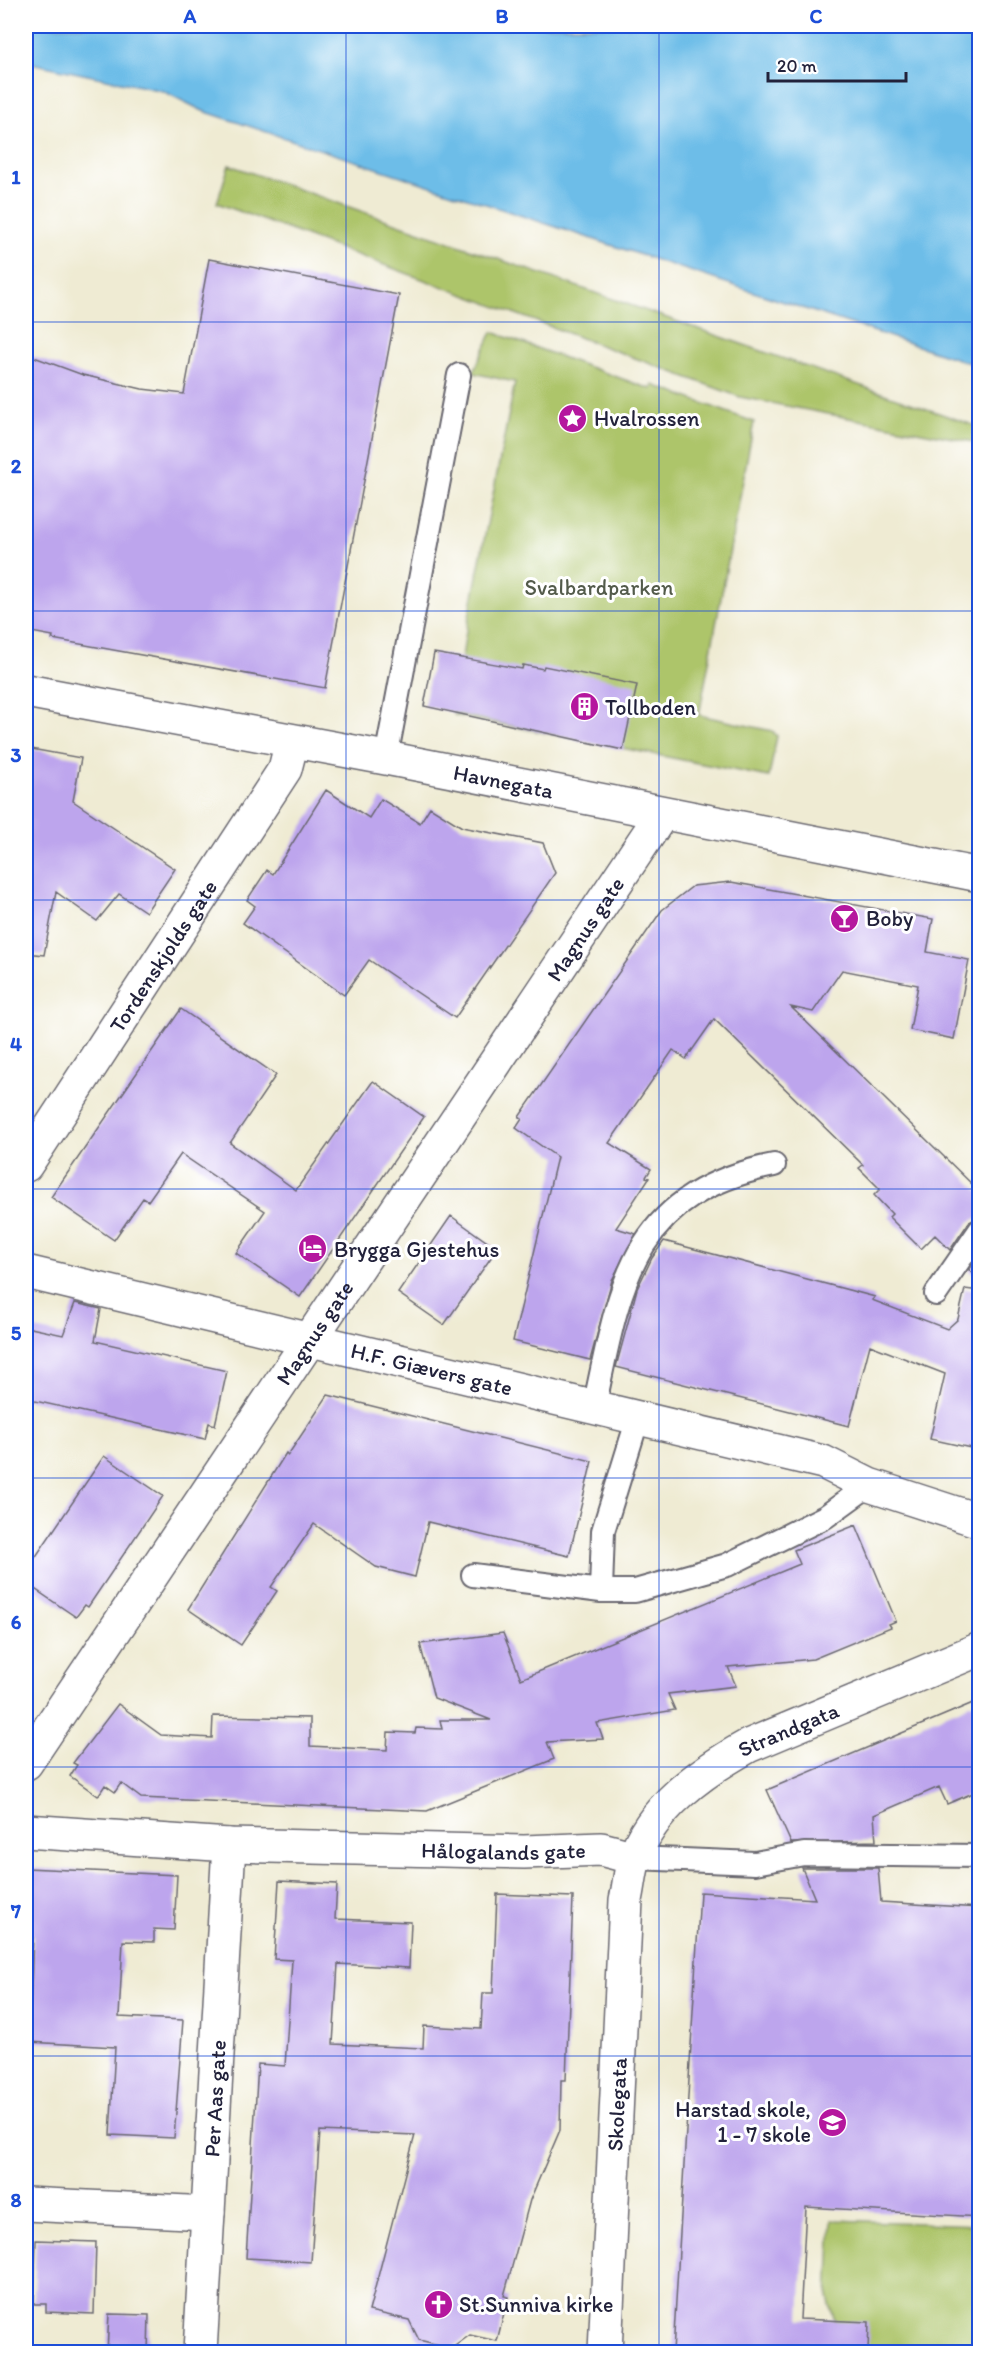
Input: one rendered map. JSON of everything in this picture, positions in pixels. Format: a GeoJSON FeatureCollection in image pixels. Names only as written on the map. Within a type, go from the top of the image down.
{"type":"FeatureCollection","features":[{"type":"Feature","properties":{"kind":"main road","name":"Havnegata"},"geometry":{"type":"LineString","coordinates":[[26,691],[386,758],[980,875]]}},
{"type":"Feature","properties":{"kind":"main road","name":"Tordenskjolds gate"},"geometry":{"type":"LineString","coordinates":[[26,1166],[285,769],[292,741]]}},
{"type":"Feature","properties":{"kind":"main road","name":"Magnus gate"},"geometry":{"type":"LineString","coordinates":[[26,1763],[662,814]]}},
{"type":"Feature","properties":{"kind":"main road","name":"H.F. Giævers gate"},"geometry":{"type":"LineString","coordinates":[[26,1272],[823,1462],[869,1485],[980,1521]]}},
{"type":"Feature","properties":{"kind":"main road","name":"Strandgata"},"geometry":{"type":"LineString","coordinates":[[635,1858],[650,1828],[690,1784],[717,1763],[748,1746],[980,1649]]}},
{"type":"Feature","properties":{"kind":"main road","name":"Hålogalands gate"},"geometry":{"type":"LineString","coordinates":[[26,1831],[229,1845],[524,1852],[601,1849],[635,1858]]}},
{"type":"Feature","properties":{"kind":"main road","name":"Per Aas gate"},"geometry":{"type":"LineString","coordinates":[[200,2352],[229,1845]]}},
{"type":"Feature","properties":{"kind":"main road","name":"Skolegata"},"geometry":{"type":"LineString","coordinates":[[605,2352],[624,1932],[626,1900],[635,1858]]}},
{"type":"Feature","properties":{"kind":"main road"},"geometry":{"type":"LineString","coordinates":[[26,2204],[208,2213]]}},
{"type":"Feature","properties":{"kind":"lane"},"geometry":{"type":"LineString","coordinates":[[386,758],[459,375]]}},
{"type":"Feature","properties":{"kind":"lane"},"geometry":{"type":"LineString","coordinates":[[594,1408],[615,1306],[644,1241],[662,1220],[698,1190],[742,1171],[774,1164]]}},
{"type":"Feature","properties":{"kind":"lane"},"geometry":{"type":"LineString","coordinates":[[936,1294],[980,1230]]}},
{"type":"Feature","properties":{"kind":"lane"},"geometry":{"type":"LineString","coordinates":[[601,1591],[603,1531],[638,1418]]}},
{"type":"Feature","properties":{"kind":"lane"},"geometry":{"type":"LineString","coordinates":[[473,1575],[601,1591],[634,1592],[727,1565],[825,1517],[869,1485]]}},
{"type":"Feature","properties":{"kind":"lane","name":"Hålogalands gate"},"geometry":{"type":"LineString","coordinates":[[635,1858],[755,1863],[804,1854],[980,1856]]}},
{"type":"Feature","properties":{"kind":"green space"},"geometry":{"type":"Polygon","coordinates":[[[229,165],[979,427],[979,443],[740,397],[217,203],[229,165]]]}},
{"type":"Feature","properties":{"kind":"green space","name":"Svalbardparken"},"geometry":{"type":"Polygon","coordinates":[[[492,332],[642,386],[652,389],[653,385],[754,422],[699,715],[772,731],[777,736],[769,777],[454,715],[465,637],[515,382],[473,373],[492,332]]]}},
{"type":"Feature","properties":{"kind":"green space"},"geometry":{"type":"Polygon","coordinates":[[[832,2220],[979,2225],[979,2352],[843,2352],[828,2297],[832,2220]]]}},
{"type":"Feature","properties":{"kind":"water"},"geometry":{"type":"Polygon","coordinates":[[[26,26],[979,26],[979,366],[203,111],[163,91],[26,62],[26,26]]]}},
{"type":"Feature","properties":{"kind":"building"},"geometry":{"type":"Polygon","coordinates":[[[209,259],[399,295],[325,688],[52,639],[53,636],[26,631],[26,354],[83,375],[142,389],[184,394],[209,259]]]}},
{"type":"Feature","properties":{"kind":"building"},"geometry":{"type":"Polygon","coordinates":[[[434,653],[522,669],[523,665],[543,669],[544,666],[637,685],[623,750],[424,706],[434,653]]]}},
{"type":"Feature","properties":{"kind":"building"},"geometry":{"type":"Polygon","coordinates":[[[26,748],[81,758],[73,801],[175,869],[146,912],[119,894],[97,921],[56,892],[44,955],[26,953],[26,748]]]}},
{"type":"Feature","properties":{"kind":"building"},"geometry":{"type":"Polygon","coordinates":[[[326,790],[369,818],[381,799],[420,823],[430,807],[462,827],[543,843],[555,873],[455,1018],[369,960],[344,995],[243,923],[255,906],[247,900],[267,870],[273,874],[326,790]]]}},
{"type":"Feature","properties":{"kind":"building"},"geometry":{"type":"Polygon","coordinates":[[[731,882],[933,919],[927,952],[969,960],[954,1039],[910,1030],[918,985],[842,970],[813,1012],[791,1007],[980,1192],[980,1217],[969,1222],[950,1250],[935,1235],[921,1249],[889,1217],[892,1214],[874,1195],[880,1189],[859,1168],[863,1165],[714,1019],[686,1059],[673,1050],[609,1143],[651,1169],[646,1177],[649,1178],[616,1228],[636,1234],[612,1280],[590,1360],[513,1341],[557,1157],[516,1128],[522,1119],[519,1117],[662,910],[693,886],[731,882]]]}},
{"type":"Feature","properties":{"kind":"building"},"geometry":{"type":"Polygon","coordinates":[[[181,1009],[276,1075],[230,1143],[296,1190],[373,1081],[424,1117],[300,1297],[236,1253],[265,1211],[181,1154],[148,1201],[143,1198],[114,1240],[51,1197],[181,1009]]]}},
{"type":"Feature","properties":{"kind":"building"},"geometry":{"type":"Polygon","coordinates":[[[451,1216],[497,1249],[444,1325],[398,1293],[451,1216]]]}},
{"type":"Feature","properties":{"kind":"building"},"geometry":{"type":"Polygon","coordinates":[[[664,1241],[875,1297],[872,1300],[947,1329],[958,1319],[965,1289],[980,1291],[980,1450],[930,1439],[945,1374],[870,1345],[849,1426],[616,1367],[637,1289],[652,1258],[664,1241]]]}},
{"type":"Feature","properties":{"kind":"building"},"geometry":{"type":"Polygon","coordinates":[[[980,1255],[980,1281],[969,1270],[980,1255]]]}},
{"type":"Feature","properties":{"kind":"building"},"geometry":{"type":"Polygon","coordinates":[[[75,1303],[101,1309],[95,1341],[227,1371],[215,1425],[209,1423],[205,1439],[26,1399],[26,1327],[63,1335],[75,1303]]]}},
{"type":"Feature","properties":{"kind":"building"},"geometry":{"type":"Polygon","coordinates":[[[328,1395],[592,1461],[569,1556],[428,1522],[415,1577],[376,1567],[314,1524],[271,1587],[277,1591],[241,1645],[188,1609],[286,1453],[288,1455],[328,1395]]]}},
{"type":"Feature","properties":{"kind":"building"},"geometry":{"type":"Polygon","coordinates":[[[104,1456],[163,1496],[88,1607],[85,1605],[76,1617],[26,1583],[26,1571],[104,1456]]]}},
{"type":"Feature","properties":{"kind":"building"},"geometry":{"type":"Polygon","coordinates":[[[856,1525],[896,1621],[889,1624],[891,1627],[813,1659],[728,1667],[736,1686],[668,1694],[675,1710],[597,1723],[603,1739],[547,1742],[554,1759],[427,1811],[141,1798],[121,1783],[115,1792],[105,1785],[98,1796],[70,1776],[77,1765],[73,1763],[118,1704],[161,1735],[212,1738],[213,1716],[310,1718],[310,1746],[387,1750],[388,1732],[415,1733],[416,1728],[442,1729],[440,1720],[491,1720],[434,1698],[420,1644],[503,1633],[521,1679],[800,1564],[794,1550],[856,1525]]]}},
{"type":"Feature","properties":{"kind":"building"},"geometry":{"type":"Polygon","coordinates":[[[980,1700],[980,1790],[947,1804],[939,1787],[874,1815],[876,1841],[791,1843],[767,1790],[980,1700]]]}},
{"type":"Feature","properties":{"kind":"building"},"geometry":{"type":"Polygon","coordinates":[[[26,1868],[177,1875],[174,1930],[154,1929],[154,1942],[123,1941],[119,2017],[183,2020],[174,2138],[110,2135],[115,2047],[29,2042],[33,1935],[26,1935],[26,1868]]]}},
{"type":"Feature","properties":{"kind":"building","name":"Harstad skole, 1 - 7 skole"},"geometry":{"type":"Polygon","coordinates":[[[802,1868],[878,1868],[881,1902],[980,1908],[980,2217],[806,2207],[800,2319],[869,2322],[868,2352],[673,2352],[700,1892],[815,1899],[802,1868]]]}},
{"type":"Feature","properties":{"kind":"building"},"geometry":{"type":"Polygon","coordinates":[[[279,1881],[337,1884],[335,1919],[411,1922],[409,1968],[338,1964],[333,2044],[423,2048],[424,2026],[481,2029],[483,1993],[493,1993],[497,1894],[573,1897],[566,2080],[561,2080],[560,2130],[530,2200],[504,2296],[508,2297],[497,2341],[470,2335],[452,2348],[419,2340],[409,2320],[369,2311],[415,2135],[320,2131],[311,2262],[246,2258],[258,2064],[285,2066],[292,1960],[274,1959],[279,1881]]]}},
{"type":"Feature","properties":{"kind":"building"},"geometry":{"type":"Polygon","coordinates":[[[36,2240],[96,2242],[94,2314],[46,2312],[46,2304],[34,2304],[36,2240]]]}},
{"type":"Feature","properties":{"kind":"building"},"geometry":{"type":"Polygon","coordinates":[[[109,2314],[149,2315],[148,2352],[107,2352],[109,2314]]]}},
{"type":"Feature","properties":{"kind":"place","name":"Hvalrossen"},"geometry":{"type":"Point","coordinates":[573,418]}},
{"type":"Feature","properties":{"kind":"place","name":"Tollboden"},"geometry":{"type":"Point","coordinates":[584,707]}},
{"type":"Feature","properties":{"kind":"place","name":"Boby"},"geometry":{"type":"Point","coordinates":[845,918]}},
{"type":"Feature","properties":{"kind":"place","name":"Brygga Gjestehus"},"geometry":{"type":"Point","coordinates":[313,1249]}},
{"type":"Feature","properties":{"kind":"place","name":"Harstad skole, 1 - 7 skole"},"geometry":{"type":"Point","coordinates":[832,2122]}},
{"type":"Feature","properties":{"kind":"place","name":"St.Sunniva kirke"},"geometry":{"type":"Point","coordinates":[438,2304]}}]}
